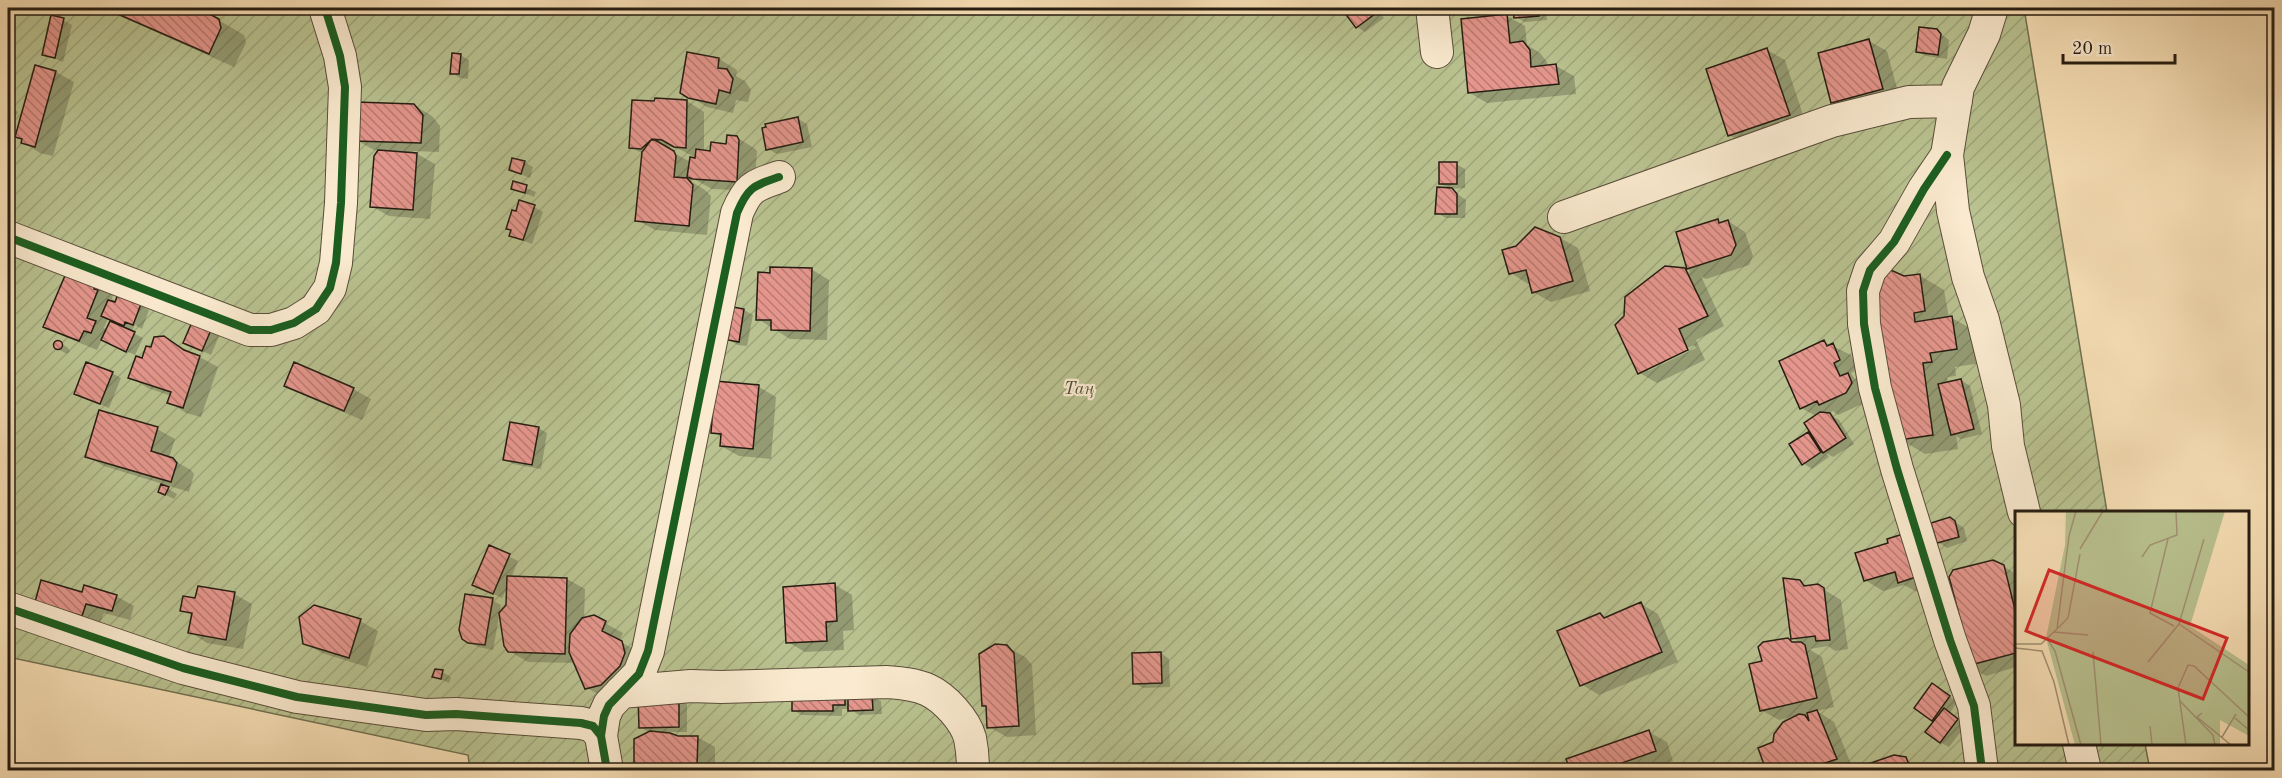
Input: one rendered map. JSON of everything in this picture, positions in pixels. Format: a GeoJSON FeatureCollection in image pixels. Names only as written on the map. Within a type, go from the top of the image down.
{"type":"FeatureCollection","features":[{"type":"Feature","properties":{"kind":"street"},"geometry":{"type":"LineString","coordinates":[[8,237],[250,330],[271,330],[294,323],[316,309],[330,288],[336,263],[344,125],[345,87],[340,56],[325,8]]}},
{"type":"Feature","properties":{"kind":"street"},"geometry":{"type":"LineString","coordinates":[[1432,8],[1437,51]]}},
{"type":"Feature","properties":{"kind":"street"},"geometry":{"type":"LineString","coordinates":[[1992,8],[1984,34],[1958,87],[1947,155],[1953,212],[1968,277],[1983,320],[2004,405],[2008,446],[2024,511]]}},
{"type":"Feature","properties":{"kind":"street"},"geometry":{"type":"LineString","coordinates":[[1564,217],[1832,121],[1909,102],[1956,101]]}},
{"type":"Feature","properties":{"kind":"street"},"geometry":{"type":"LineString","coordinates":[[1947,155],[1924,189],[1894,242],[1870,270],[1863,291],[1864,324],[1875,388],[1897,469],[1950,640],[1974,706],[1982,771]]}},
{"type":"Feature","properties":{"kind":"street"},"geometry":{"type":"LineString","coordinates":[[607,771],[602,736],[606,711],[639,674],[648,651],[737,213],[746,193],[761,183],[779,177]]}},
{"type":"Feature","properties":{"kind":"street"},"geometry":{"type":"LineString","coordinates":[[8,608],[183,668],[297,697],[426,715],[456,714],[573,722],[593,726],[602,736]]}},
{"type":"Feature","properties":{"kind":"street"},"geometry":{"type":"LineString","coordinates":[[621,692],[691,686],[887,682],[909,685],[928,690],[944,702],[966,727],[970,739],[973,771]]}},
{"type":"Feature","properties":{"kind":"street"},"geometry":{"type":"LineString","coordinates":[[2079,745],[2085,771]]}},
{"type":"Feature","properties":{"kind":"green space","name":"Таң"},"geometry":{"type":"Polygon","coordinates":[[[8,8],[2024,8],[2107,511],[2015,511],[2015,745],[2145,745],[2150,770],[470,770],[468,755],[8,657],[8,8]]]}},
{"type":"Feature","properties":{"kind":"building"},"geometry":{"type":"Polygon","coordinates":[[[44,8],[62,8],[61,11],[44,8]]]}},
{"type":"Feature","properties":{"kind":"building"},"geometry":{"type":"Polygon","coordinates":[[[104,8],[198,8],[219,19],[221,28],[209,54],[104,8]]]}},
{"type":"Feature","properties":{"kind":"building"},"geometry":{"type":"Polygon","coordinates":[[[1349,8],[1372,8],[1376,13],[1356,28],[1344,12],[1349,8]]]}},
{"type":"Feature","properties":{"kind":"building"},"geometry":{"type":"Polygon","coordinates":[[[1513,8],[1538,8],[1539,16],[1514,18],[1513,8]]]}},
{"type":"Feature","properties":{"kind":"building"},"geometry":{"type":"Polygon","coordinates":[[[1507,14],[1510,43],[1523,41],[1530,50],[1531,67],[1556,64],[1559,84],[1468,93],[1461,19],[1507,14]]]}},
{"type":"Feature","properties":{"kind":"building"},"geometry":{"type":"Polygon","coordinates":[[[51,15],[64,18],[55,58],[42,55],[51,15]]]}},
{"type":"Feature","properties":{"kind":"building"},"geometry":{"type":"Polygon","coordinates":[[[1919,27],[1937,29],[1941,34],[1938,55],[1916,52],[1919,27]]]}},
{"type":"Feature","properties":{"kind":"building"},"geometry":{"type":"Polygon","coordinates":[[[1869,39],[1883,89],[1831,103],[1818,53],[1869,39]]]}},
{"type":"Feature","properties":{"kind":"building"},"geometry":{"type":"Polygon","coordinates":[[[1767,48],[1790,115],[1728,136],[1706,69],[1767,48]]]}},
{"type":"Feature","properties":{"kind":"building"},"geometry":{"type":"Polygon","coordinates":[[[687,52],[719,58],[718,68],[727,69],[733,79],[730,93],[719,90],[716,104],[688,98],[680,93],[687,52]]]}},
{"type":"Feature","properties":{"kind":"building"},"geometry":{"type":"Polygon","coordinates":[[[452,53],[461,54],[459,74],[450,74],[452,53]]]}},
{"type":"Feature","properties":{"kind":"building"},"geometry":{"type":"Polygon","coordinates":[[[35,65],[56,71],[35,147],[21,143],[22,139],[15,137],[35,65]]]}},
{"type":"Feature","properties":{"kind":"building"},"geometry":{"type":"Polygon","coordinates":[[[655,98],[687,100],[686,148],[674,147],[662,140],[652,139],[641,149],[629,148],[632,100],[654,101],[655,98]]]}},
{"type":"Feature","properties":{"kind":"building"},"geometry":{"type":"Polygon","coordinates":[[[356,102],[414,104],[423,115],[421,143],[355,141],[356,102]]]}},
{"type":"Feature","properties":{"kind":"building"},"geometry":{"type":"Polygon","coordinates":[[[798,117],[803,142],[766,150],[762,128],[766,127],[765,124],[798,117]]]}},
{"type":"Feature","properties":{"kind":"building"},"geometry":{"type":"Polygon","coordinates":[[[727,135],[737,136],[739,140],[737,182],[687,177],[690,157],[695,158],[696,149],[710,151],[711,142],[726,144],[727,135]]]}},
{"type":"Feature","properties":{"kind":"building"},"geometry":{"type":"Polygon","coordinates":[[[651,140],[674,151],[676,156],[674,177],[687,178],[693,185],[689,226],[635,221],[642,152],[651,140]]]}},
{"type":"Feature","properties":{"kind":"building"},"geometry":{"type":"Polygon","coordinates":[[[378,150],[417,153],[413,210],[370,207],[374,156],[378,150]]]}},
{"type":"Feature","properties":{"kind":"building"},"geometry":{"type":"Polygon","coordinates":[[[512,158],[525,161],[521,174],[509,170],[512,158]]]}},
{"type":"Feature","properties":{"kind":"building"},"geometry":{"type":"Polygon","coordinates":[[[1439,162],[1457,162],[1457,184],[1439,184],[1439,162]]]}},
{"type":"Feature","properties":{"kind":"building"},"geometry":{"type":"Polygon","coordinates":[[[513,181],[527,185],[525,193],[511,189],[513,181]]]}},
{"type":"Feature","properties":{"kind":"building"},"geometry":{"type":"Polygon","coordinates":[[[1437,187],[1452,188],[1457,194],[1457,214],[1435,214],[1437,187]]]}},
{"type":"Feature","properties":{"kind":"building"},"geometry":{"type":"Polygon","coordinates":[[[519,200],[535,205],[523,240],[509,236],[511,230],[506,229],[512,210],[516,211],[519,200]]]}},
{"type":"Feature","properties":{"kind":"building"},"geometry":{"type":"Polygon","coordinates":[[[1718,219],[1719,223],[1728,220],[1736,245],[1731,255],[1687,269],[1676,232],[1718,219]]]}},
{"type":"Feature","properties":{"kind":"building"},"geometry":{"type":"Polygon","coordinates":[[[1535,227],[1560,237],[1573,281],[1532,293],[1526,270],[1509,274],[1502,250],[1516,246],[1535,227]]]}},
{"type":"Feature","properties":{"kind":"building"},"geometry":{"type":"Polygon","coordinates":[[[1665,266],[1685,268],[1708,316],[1679,329],[1688,350],[1638,374],[1615,325],[1624,316],[1625,297],[1665,266]]]}},
{"type":"Feature","properties":{"kind":"building"},"geometry":{"type":"Polygon","coordinates":[[[770,267],[812,268],[810,331],[771,330],[771,320],[756,320],[758,272],[770,273],[770,267]]]}},
{"type":"Feature","properties":{"kind":"building"},"geometry":{"type":"Polygon","coordinates":[[[1884,267],[1904,276],[1920,274],[1925,311],[1914,313],[1915,322],[1952,316],[1957,349],[1930,353],[1932,362],[1923,363],[1933,435],[1899,440],[1870,282],[1884,267]]]}},
{"type":"Feature","properties":{"kind":"building"},"geometry":{"type":"Polygon","coordinates":[[[67,271],[96,283],[94,289],[98,290],[87,318],[96,321],[91,333],[84,331],[79,341],[43,327],[67,271]]]}},
{"type":"Feature","properties":{"kind":"building"},"geometry":{"type":"Polygon","coordinates":[[[118,294],[141,304],[133,325],[125,322],[124,326],[101,316],[108,300],[115,302],[118,294]]]}},
{"type":"Feature","properties":{"kind":"building"},"geometry":{"type":"Polygon","coordinates":[[[733,307],[744,309],[739,342],[728,340],[733,307]]]}},
{"type":"Feature","properties":{"kind":"building"},"geometry":{"type":"Polygon","coordinates":[[[110,321],[135,332],[126,352],[101,340],[110,321]]]}},
{"type":"Feature","properties":{"kind":"building"},"geometry":{"type":"Polygon","coordinates":[[[192,322],[211,330],[202,351],[183,343],[192,322]]]}},
{"type":"Feature","properties":{"kind":"building"},"geometry":{"type":"Polygon","coordinates":[[[164,336],[184,350],[200,356],[183,408],[167,403],[171,392],[128,378],[136,356],[142,358],[146,346],[151,347],[154,337],[164,336]]]}},
{"type":"Feature","properties":{"kind":"building"},"geometry":{"type":"Polygon","coordinates":[[[58,340],[63,345],[58,350],[53,345],[58,340]]]}},
{"type":"Feature","properties":{"kind":"building"},"geometry":{"type":"Polygon","coordinates":[[[1824,340],[1827,346],[1833,343],[1840,360],[1834,363],[1840,376],[1848,373],[1852,383],[1846,393],[1819,405],[1817,401],[1800,409],[1779,361],[1824,340]]]}},
{"type":"Feature","properties":{"kind":"building"},"geometry":{"type":"Polygon","coordinates":[[[86,362],[113,372],[100,404],[74,394],[86,362]]]}},
{"type":"Feature","properties":{"kind":"building"},"geometry":{"type":"Polygon","coordinates":[[[294,362],[354,388],[344,411],[284,386],[294,362]]]}},
{"type":"Feature","properties":{"kind":"building"},"geometry":{"type":"Polygon","coordinates":[[[1961,379],[1974,429],[1951,435],[1938,384],[1961,379]]]}},
{"type":"Feature","properties":{"kind":"building"},"geometry":{"type":"Polygon","coordinates":[[[715,381],[759,385],[753,449],[720,446],[721,434],[711,433],[715,381]]]}},
{"type":"Feature","properties":{"kind":"building"},"geometry":{"type":"Polygon","coordinates":[[[99,410],[158,427],[151,451],[173,458],[177,463],[171,482],[85,457],[99,410]]]}},
{"type":"Feature","properties":{"kind":"building"},"geometry":{"type":"Polygon","coordinates":[[[1820,412],[1830,413],[1846,438],[1823,453],[1804,423],[1820,412]]]}},
{"type":"Feature","properties":{"kind":"building"},"geometry":{"type":"Polygon","coordinates":[[[510,422],[539,427],[532,465],[503,460],[510,422]]]}},
{"type":"Feature","properties":{"kind":"building"},"geometry":{"type":"Polygon","coordinates":[[[1808,432],[1821,452],[1802,465],[1789,444],[1808,432]]]}},
{"type":"Feature","properties":{"kind":"building"},"geometry":{"type":"Polygon","coordinates":[[[161,484],[169,487],[165,495],[158,492],[161,484]]]}},
{"type":"Feature","properties":{"kind":"building"},"geometry":{"type":"Polygon","coordinates":[[[1950,517],[1955,521],[1959,537],[1937,543],[1931,523],[1950,517]]]}},
{"type":"Feature","properties":{"kind":"building"},"geometry":{"type":"Polygon","coordinates":[[[1903,534],[1916,577],[1898,583],[1895,572],[1864,581],[1855,553],[1888,543],[1887,539],[1903,534]]]}},
{"type":"Feature","properties":{"kind":"building"},"geometry":{"type":"Polygon","coordinates":[[[489,545],[510,554],[493,594],[472,585],[489,545]]]}},
{"type":"Feature","properties":{"kind":"building"},"geometry":{"type":"Polygon","coordinates":[[[1993,560],[2004,565],[2015,610],[2015,653],[1967,666],[1965,637],[1949,577],[1953,570],[1993,560]]]}},
{"type":"Feature","properties":{"kind":"building"},"geometry":{"type":"Polygon","coordinates":[[[507,576],[567,578],[565,654],[508,652],[504,646],[499,613],[506,605],[507,576]]]}},
{"type":"Feature","properties":{"kind":"building"},"geometry":{"type":"Polygon","coordinates":[[[1783,578],[1800,580],[1804,586],[1818,584],[1824,588],[1830,640],[1816,641],[1815,636],[1791,639],[1783,578]]]}},
{"type":"Feature","properties":{"kind":"building"},"geometry":{"type":"Polygon","coordinates":[[[41,580],[82,592],[84,585],[117,595],[112,611],[86,604],[82,616],[35,602],[41,580]]]}},
{"type":"Feature","properties":{"kind":"building"},"geometry":{"type":"Polygon","coordinates":[[[835,583],[837,621],[826,622],[827,641],[786,643],[783,587],[835,583]]]}},
{"type":"Feature","properties":{"kind":"building"},"geometry":{"type":"Polygon","coordinates":[[[198,586],[235,592],[226,640],[188,633],[192,613],[180,611],[183,596],[195,598],[198,586]]]}},
{"type":"Feature","properties":{"kind":"building"},"geometry":{"type":"Polygon","coordinates":[[[465,594],[493,598],[485,645],[468,643],[462,639],[459,630],[465,594]]]}},
{"type":"Feature","properties":{"kind":"building"},"geometry":{"type":"Polygon","coordinates":[[[1641,602],[1662,652],[1580,686],[1557,631],[1600,613],[1604,618],[1641,602]]]}},
{"type":"Feature","properties":{"kind":"building"},"geometry":{"type":"Polygon","coordinates":[[[314,605],[361,619],[349,658],[303,644],[299,617],[314,605]]]}},
{"type":"Feature","properties":{"kind":"building"},"geometry":{"type":"Polygon","coordinates":[[[594,615],[606,621],[602,631],[622,641],[625,653],[620,666],[601,685],[585,689],[569,652],[570,634],[582,618],[594,615]]]}},
{"type":"Feature","properties":{"kind":"building"},"geometry":{"type":"Polygon","coordinates":[[[1788,638],[1792,642],[1801,642],[1805,645],[1817,698],[1760,711],[1749,664],[1762,661],[1758,647],[1763,642],[1788,638]]]}},
{"type":"Feature","properties":{"kind":"building"},"geometry":{"type":"Polygon","coordinates":[[[995,644],[1007,645],[1014,653],[1019,726],[987,728],[986,706],[982,706],[979,654],[995,644]]]}},
{"type":"Feature","properties":{"kind":"building"},"geometry":{"type":"Polygon","coordinates":[[[1161,652],[1162,683],[1133,684],[1132,653],[1161,652]]]}},
{"type":"Feature","properties":{"kind":"building"},"geometry":{"type":"Polygon","coordinates":[[[435,669],[443,670],[441,679],[432,677],[435,669]]]}},
{"type":"Feature","properties":{"kind":"building"},"geometry":{"type":"Polygon","coordinates":[[[1932,683],[1950,696],[1932,721],[1914,708],[1932,683]]]}},
{"type":"Feature","properties":{"kind":"building"},"geometry":{"type":"Polygon","coordinates":[[[792,693],[845,695],[845,705],[833,705],[833,711],[792,711],[792,693]]]}},
{"type":"Feature","properties":{"kind":"building"},"geometry":{"type":"Polygon","coordinates":[[[872,695],[873,710],[848,711],[848,696],[872,695]]]}},
{"type":"Feature","properties":{"kind":"building"},"geometry":{"type":"Polygon","coordinates":[[[638,696],[679,696],[679,727],[639,728],[638,696]]]}},
{"type":"Feature","properties":{"kind":"building"},"geometry":{"type":"Polygon","coordinates":[[[1944,708],[1958,719],[1940,743],[1925,732],[1944,708]]]}},
{"type":"Feature","properties":{"kind":"building"},"geometry":{"type":"Polygon","coordinates":[[[1817,710],[1837,759],[1804,770],[1766,770],[1758,748],[1773,742],[1774,734],[1783,722],[1799,714],[1805,715],[1809,721],[1807,713],[1817,710]]]}},
{"type":"Feature","properties":{"kind":"building"},"geometry":{"type":"Polygon","coordinates":[[[1649,730],[1656,751],[1602,770],[1570,770],[1566,759],[1649,730]]]}},
{"type":"Feature","properties":{"kind":"building"},"geometry":{"type":"Polygon","coordinates":[[[650,731],[678,736],[698,736],[697,766],[682,766],[682,770],[634,770],[634,739],[650,731]]]}},
{"type":"Feature","properties":{"kind":"building"},"geometry":{"type":"Polygon","coordinates":[[[1894,755],[1906,757],[1911,770],[1864,770],[1862,766],[1894,755]]]}},
{"type":"Feature","properties":{"kind":"building"},"geometry":{"type":"Polygon","coordinates":[[[717,764],[793,767],[793,770],[717,770],[717,764]]]}},
{"type":"Feature","properties":{"kind":"cycle path"},"geometry":{"type":"LineString","coordinates":[[8,237],[250,330],[271,330],[294,323],[316,309],[330,288],[336,263],[341,203],[345,87],[340,56],[325,8]]}},
{"type":"Feature","properties":{"kind":"cycle path"},"geometry":{"type":"LineString","coordinates":[[1947,155],[1924,189],[1894,242],[1870,270],[1863,291],[1864,324],[1875,388],[1897,469],[1950,640],[1974,706],[1982,770]]}},
{"type":"Feature","properties":{"kind":"cycle path"},"geometry":{"type":"LineString","coordinates":[[607,770],[601,736],[604,716],[609,705],[639,674],[648,651],[737,213],[752,189],[779,177]]}},
{"type":"Feature","properties":{"kind":"cycle path"},"geometry":{"type":"LineString","coordinates":[[8,608],[183,668],[297,697],[426,715],[456,714],[581,723],[593,726],[601,736]]}}]}
